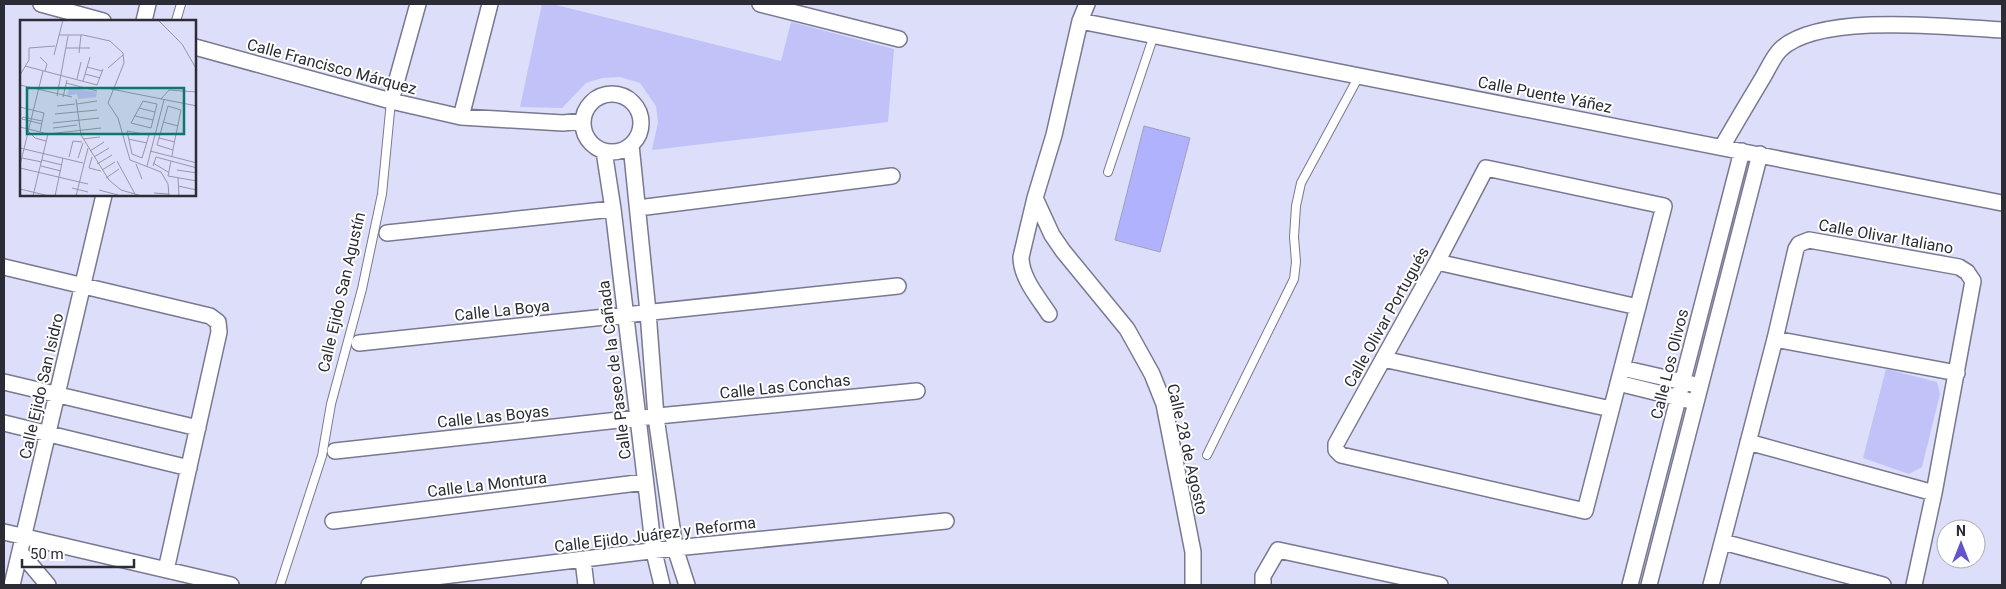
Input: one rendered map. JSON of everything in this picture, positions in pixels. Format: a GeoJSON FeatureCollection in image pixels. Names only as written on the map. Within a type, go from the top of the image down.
{"type":"FeatureCollection","features":[{"type":"Feature","properties":{"kind":"street"},"geometry":{"type":"LineString","coordinates":[[42,4],[100,20]]}},
{"type":"Feature","properties":{"kind":"street"},"geometry":{"type":"LineString","coordinates":[[144,20],[148,4]]}},
{"type":"Feature","properties":{"kind":"street","name":"Calle Ejido San Agustín"},"geometry":{"type":"LineString","coordinates":[[392,101],[417,4]]}},
{"type":"Feature","properties":{"kind":"street"},"geometry":{"type":"LineString","coordinates":[[461,117],[490,4]]}},
{"type":"Feature","properties":{"kind":"street"},"geometry":{"type":"LineString","coordinates":[[760,4],[899,39]]}},
{"type":"Feature","properties":{"kind":"street"},"geometry":{"type":"LineString","coordinates":[[1049,314],[1025,277],[1021,266],[1021,257],[1035,198],[1054,135],[1080,21],[1087,4]]}},
{"type":"Feature","properties":{"kind":"street","name":"Calle Puente Yáñez"},"geometry":{"type":"LineString","coordinates":[[1080,21],[2002,203]]}},
{"type":"Feature","properties":{"kind":"street"},"geometry":{"type":"LineString","coordinates":[[1722,147],[1779,51],[1800,36],[1814,31],[1849,26],[1924,26],[2002,30]]}},
{"type":"Feature","properties":{"kind":"street","name":"Calle Francisco Márquez"},"geometry":{"type":"LineString","coordinates":[[196,47],[392,101],[461,117],[563,123],[583,121]]}},
{"type":"Feature","properties":{"kind":"street"},"geometry":{"type":"LineString","coordinates":[[607,94],[617,94],[626,97],[633,103],[641,119],[637,138],[631,145],[623,150],[614,152],[604,151],[595,147],[588,140],[584,131],[583,121],[590,103],[598,97],[607,94]]}},
{"type":"Feature","properties":{"kind":"street"},"geometry":{"type":"LineString","coordinates":[[631,145],[648,312],[656,417],[676,548],[687,585]]}},
{"type":"Feature","properties":{"kind":"street","name":"Calle Paseo de la Cañada"},"geometry":{"type":"LineString","coordinates":[[604,151],[614,209],[654,552],[662,585]]}},
{"type":"Feature","properties":{"kind":"street","name":"Calle Los Olivos"},"geometry":{"type":"LineString","coordinates":[[1630,585],[1742,151]]}},
{"type":"Feature","properties":{"kind":"street"},"geometry":{"type":"LineString","coordinates":[[1648,585],[1760,154]]}},
{"type":"Feature","properties":{"kind":"street","name":"Calle Olivar Portugués"},"geometry":{"type":"LineString","coordinates":[[1486,168],[1664,206],[1585,511],[1341,455],[1336,450],[1336,444],[1437,262],[1486,168]]}},
{"type":"Feature","properties":{"kind":"street"},"geometry":{"type":"LineString","coordinates":[[638,208],[892,176]]}},
{"type":"Feature","properties":{"kind":"street","name":"Calle Ejido San Isidro"},"geometry":{"type":"LineString","coordinates":[[12,585],[104,196]]}},
{"type":"Feature","properties":{"kind":"street","name":"Calle 28 de Agosto"},"geometry":{"type":"LineString","coordinates":[[1035,198],[1052,235],[1127,329],[1159,389],[1164,404],[1193,552],[1193,585]]}},
{"type":"Feature","properties":{"kind":"street"},"geometry":{"type":"LineString","coordinates":[[387,233],[614,209]]}},
{"type":"Feature","properties":{"kind":"street","name":"Calle Olivar Italiano"},"geometry":{"type":"LineString","coordinates":[[1711,585],[1775,339],[1796,249],[1799,244],[1810,240],[1959,267],[1968,272],[1973,281],[1934,493],[1914,585]]}},
{"type":"Feature","properties":{"kind":"street"},"geometry":{"type":"LineString","coordinates":[[1437,262],[1638,307]]}},
{"type":"Feature","properties":{"kind":"street"},"geometry":{"type":"LineString","coordinates":[[4,267],[210,316],[218,322],[220,332],[166,570]]}},
{"type":"Feature","properties":{"kind":"street","name":"Calle La Boya"},"geometry":{"type":"LineString","coordinates":[[358,343],[898,286]]}},
{"type":"Feature","properties":{"kind":"street"},"geometry":{"type":"LineString","coordinates":[[1775,339],[1957,373]]}},
{"type":"Feature","properties":{"kind":"street"},"geometry":{"type":"LineString","coordinates":[[1382,359],[1610,409]]}},
{"type":"Feature","properties":{"kind":"street"},"geometry":{"type":"LineString","coordinates":[[1622,368],[1700,386]]}},
{"type":"Feature","properties":{"kind":"street"},"geometry":{"type":"LineString","coordinates":[[4,382],[198,428]]}},
{"type":"Feature","properties":{"kind":"street"},"geometry":{"type":"LineString","coordinates":[[1618,383],[1696,402]]}},
{"type":"Feature","properties":{"kind":"street","name":"Calle Las Conchas"},"geometry":{"type":"LineString","coordinates":[[656,417],[917,391]]}},
{"type":"Feature","properties":{"kind":"street","name":"Calle Las Boyas"},"geometry":{"type":"LineString","coordinates":[[334,451],[656,417]]}},
{"type":"Feature","properties":{"kind":"street"},"geometry":{"type":"LineString","coordinates":[[4,423],[189,468]]}},
{"type":"Feature","properties":{"kind":"street"},"geometry":{"type":"LineString","coordinates":[[1748,442],[1934,493]]}},
{"type":"Feature","properties":{"kind":"street","name":"Calle La Montura"},"geometry":{"type":"LineString","coordinates":[[333,521],[645,482]]}},
{"type":"Feature","properties":{"kind":"street","name":"Calle Ejido Juárez y Reforma"},"geometry":{"type":"LineString","coordinates":[[369,585],[676,548],[946,521]]}},
{"type":"Feature","properties":{"kind":"street"},"geometry":{"type":"LineString","coordinates":[[4,532],[231,585]]}},
{"type":"Feature","properties":{"kind":"street"},"geometry":{"type":"LineString","coordinates":[[1723,542],[1883,585]]}},
{"type":"Feature","properties":{"kind":"street"},"geometry":{"type":"LineString","coordinates":[[1263,585],[1263,576],[1278,550],[1440,585]]}},
{"type":"Feature","properties":{"kind":"street"},"geometry":{"type":"LineString","coordinates":[[20,552],[48,585]]}},
{"type":"Feature","properties":{"kind":"street"},"geometry":{"type":"LineString","coordinates":[[583,560],[586,585]]}},
{"type":"Feature","properties":{"kind":"lane"},"geometry":{"type":"LineString","coordinates":[[176,20],[181,4]]}},
{"type":"Feature","properties":{"kind":"lane"},"geometry":{"type":"LineString","coordinates":[[1108,172],[1154,35]]}},
{"type":"Feature","properties":{"kind":"lane"},"geometry":{"type":"LineString","coordinates":[[1207,455],[1294,279],[1296,262],[1294,237],[1296,206],[1301,183],[1359,76]]}},
{"type":"Feature","properties":{"kind":"lane","name":"Calle Ejido San Agustín"},"geometry":{"type":"LineString","coordinates":[[280,585],[322,456],[331,404],[362,289],[382,194],[392,101]]}},
{"type":"Feature","properties":{"kind":"shaded area"},"geometry":{"type":"Polygon","coordinates":[[[542,4],[552,4],[781,61],[791,22],[894,49],[888,122],[652,150],[658,122],[656,106],[640,83],[620,77],[602,78],[586,83],[562,108],[520,107],[542,4]]]}},
{"type":"Feature","properties":{"kind":"shaded area"},"geometry":{"type":"Polygon","coordinates":[[[1886,369],[1937,382],[1940,394],[1922,467],[1909,474],[1863,458],[1886,369]]]}},
{"type":"Feature","properties":{"kind":"building"},"geometry":{"type":"Polygon","coordinates":[[[1144,126],[1190,138],[1160,252],[1115,240],[1144,126]]]}}]}
